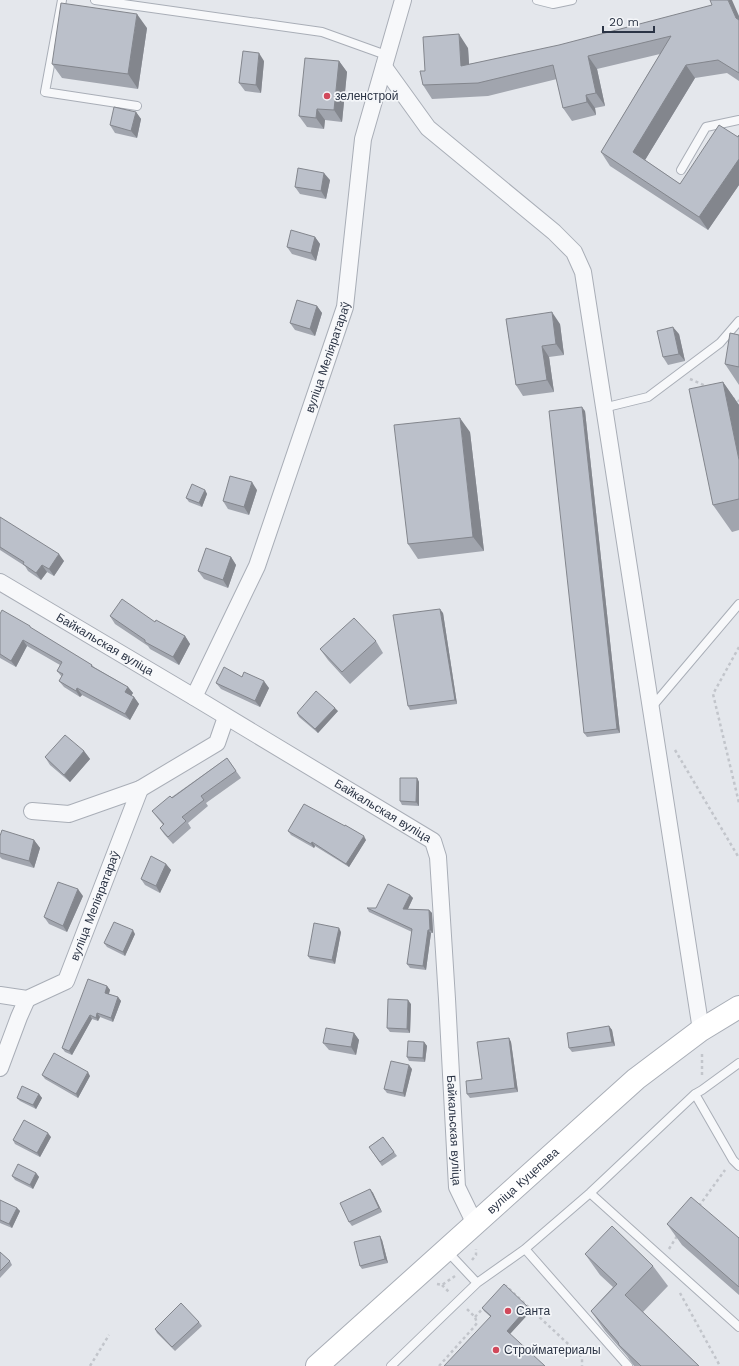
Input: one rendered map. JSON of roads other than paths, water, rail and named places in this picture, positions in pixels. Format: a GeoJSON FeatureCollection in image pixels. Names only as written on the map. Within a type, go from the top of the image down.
{"type":"FeatureCollection","features":[{"type":"Feature","properties":{"kind":"main road","name":"вуліца Куцепава"},"geometry":{"type":"LineString","coordinates":[[317,1366],[636,1079],[701,1030],[739,1007]]}},
{"type":"Feature","properties":{"kind":"street","name":"вуліца Меліяратараў"},"geometry":{"type":"LineString","coordinates":[[194,698],[257,566],[345,307],[362,139],[403,0]]}},
{"type":"Feature","properties":{"kind":"street"},"geometry":{"type":"LineString","coordinates":[[385,61],[428,128],[554,232],[574,252],[583,272],[701,1030]]}},
{"type":"Feature","properties":{"kind":"street","name":"Байкальская вуліца"},"geometry":{"type":"LineString","coordinates":[[0,582],[433,841],[438,857],[457,1187],[475,1224]]}},
{"type":"Feature","properties":{"kind":"street"},"geometry":{"type":"LineString","coordinates":[[32,811],[69,814],[140,789],[217,743],[226,718]]}},
{"type":"Feature","properties":{"kind":"street","name":"вуліца Меліяратараў"},"geometry":{"type":"LineString","coordinates":[[27,999],[66,982],[140,789]]}},
{"type":"Feature","properties":{"kind":"street"},"geometry":{"type":"LineString","coordinates":[[0,995],[27,999],[0,1068]]}},
{"type":"Feature","properties":{"kind":"lane"},"geometry":{"type":"LineString","coordinates":[[62,0],[45,92],[137,106]]}},
{"type":"Feature","properties":{"kind":"lane"},"geometry":{"type":"LineString","coordinates":[[95,0],[322,32],[385,61]]}},
{"type":"Feature","properties":{"kind":"lane"},"geometry":{"type":"LineString","coordinates":[[537,0],[553,4],[572,0]]}},
{"type":"Feature","properties":{"kind":"lane"},"geometry":{"type":"LineString","coordinates":[[681,170],[706,127],[739,120]]}},
{"type":"Feature","properties":{"kind":"lane"},"geometry":{"type":"LineString","coordinates":[[604,408],[648,397],[720,343],[739,321]]}},
{"type":"Feature","properties":{"kind":"lane"},"geometry":{"type":"LineString","coordinates":[[720,343],[733,344]]}},
{"type":"Feature","properties":{"kind":"lane"},"geometry":{"type":"LineString","coordinates":[[651,709],[739,604]]}},
{"type":"Feature","properties":{"kind":"lane"},"geometry":{"type":"LineString","coordinates":[[391,1366],[477,1283],[525,1249],[590,1193],[699,1092],[739,1063]]}},
{"type":"Feature","properties":{"kind":"lane"},"geometry":{"type":"LineString","coordinates":[[699,1092],[736,1163]]}},
{"type":"Feature","properties":{"kind":"lane"},"geometry":{"type":"LineString","coordinates":[[590,1193],[739,1327]]}},
{"type":"Feature","properties":{"kind":"lane"},"geometry":{"type":"LineString","coordinates":[[525,1249],[628,1366]]}},
{"type":"Feature","properties":{"kind":"lane"},"geometry":{"type":"LineString","coordinates":[[446,1250],[477,1283]]}},
{"type":"Feature","properties":{"kind":"place","name":"зеленстрой"},"geometry":{"type":"Point","coordinates":[327,96]}},
{"type":"Feature","properties":{"kind":"place","name":"Санта"},"geometry":{"type":"Point","coordinates":[508,1311]}},
{"type":"Feature","properties":{"kind":"place","name":"Стройматериалы"},"geometry":{"type":"Point","coordinates":[496,1350]}}]}
